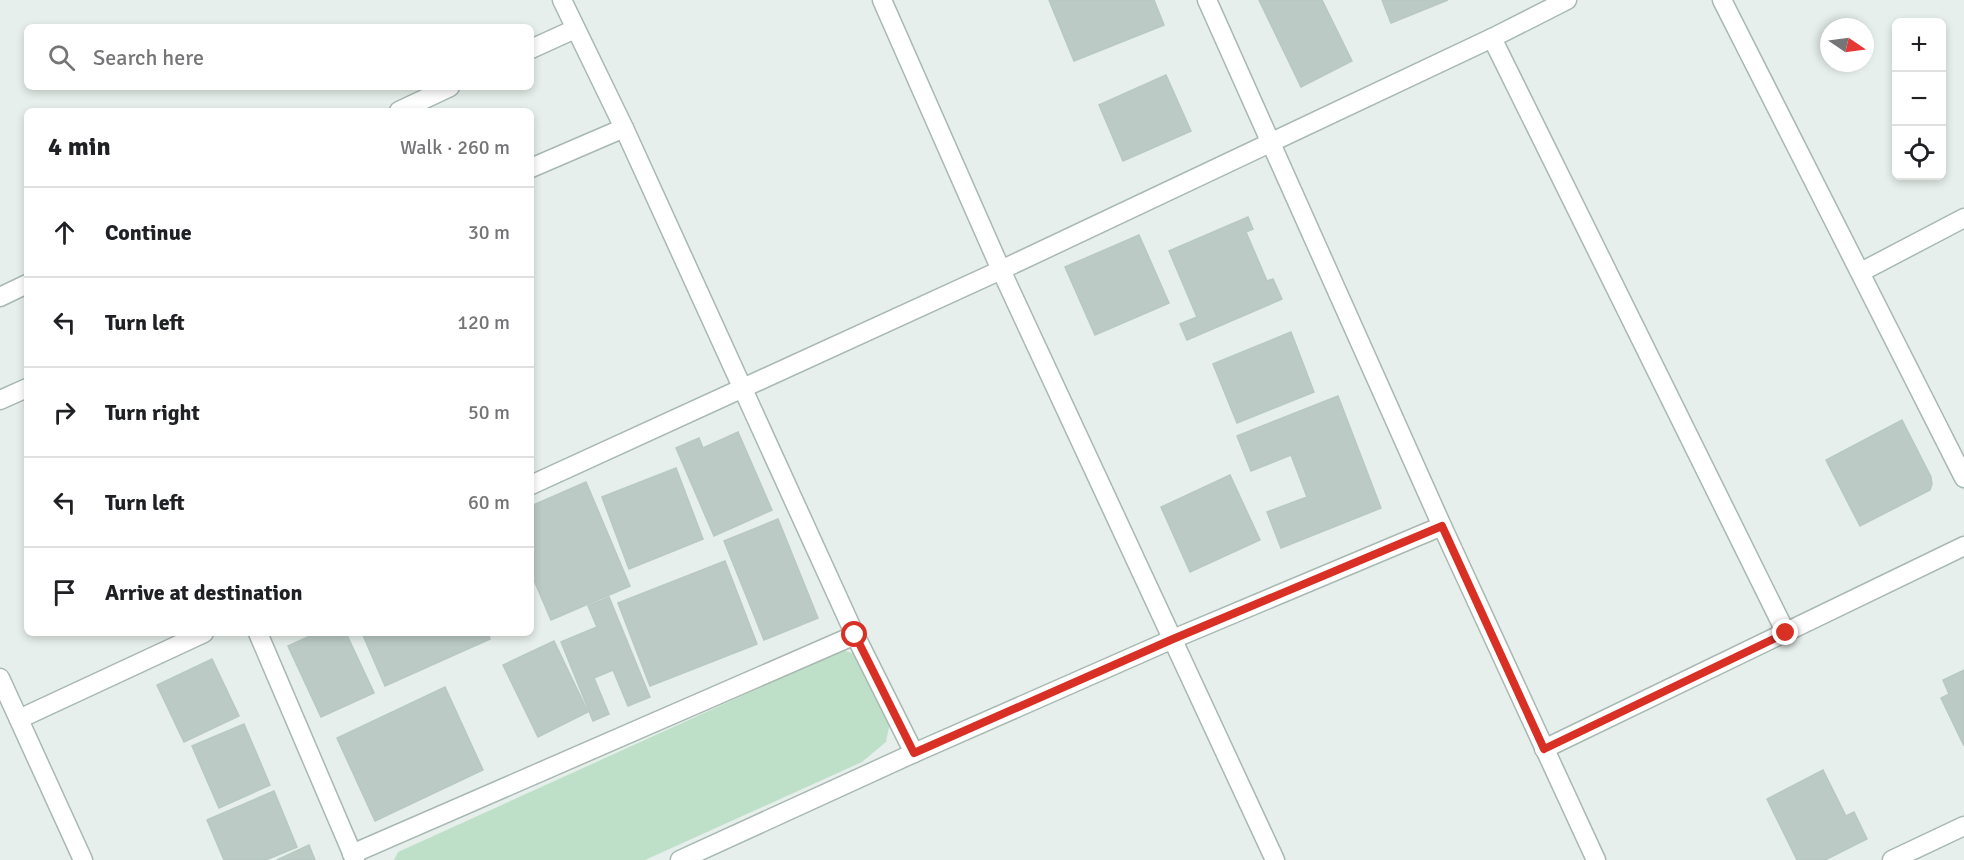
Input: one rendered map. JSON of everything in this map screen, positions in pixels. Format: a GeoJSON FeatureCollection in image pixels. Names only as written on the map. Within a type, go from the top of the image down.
{"type":"FeatureCollection","features":[{"type":"Feature","properties":{"kind":"street"},"geometry":{"type":"LineString","coordinates":[[562,0],[624,128],[855,635],[914,753]]}},
{"type":"Feature","properties":{"kind":"street"},"geometry":{"type":"LineString","coordinates":[[882,0],[1002,270],[1275,860]]}},
{"type":"Feature","properties":{"kind":"street"},"geometry":{"type":"LineString","coordinates":[[1207,0],[1442,526],[1596,860]]}},
{"type":"Feature","properties":{"kind":"street"},"geometry":{"type":"LineString","coordinates":[[534,483],[1002,270],[1492,38],[1567,0]]}},
{"type":"Feature","properties":{"kind":"street"},"geometry":{"type":"LineString","coordinates":[[1722,0],[1964,478]]}},
{"type":"Feature","properties":{"kind":"street"},"geometry":{"type":"LineString","coordinates":[[534,49],[575,29]]}},
{"type":"Feature","properties":{"kind":"street"},"geometry":{"type":"LineString","coordinates":[[1492,38],[1786,633]]}},
{"type":"Feature","properties":{"kind":"street"},"geometry":{"type":"LineString","coordinates":[[405,108],[444,90]]}},
{"type":"Feature","properties":{"kind":"street"},"geometry":{"type":"LineString","coordinates":[[534,167],[624,128]]}},
{"type":"Feature","properties":{"kind":"street"},"geometry":{"type":"LineString","coordinates":[[1861,272],[1964,218]]}},
{"type":"Feature","properties":{"kind":"street"},"geometry":{"type":"LineString","coordinates":[[0,297],[24,285]]}},
{"type":"Feature","properties":{"kind":"street"},"geometry":{"type":"LineString","coordinates":[[0,400],[24,389]]}},
{"type":"Feature","properties":{"kind":"street"},"geometry":{"type":"LineString","coordinates":[[680,860],[914,753],[1173,639],[1442,526]]}},
{"type":"Feature","properties":{"kind":"street"},"geometry":{"type":"LineString","coordinates":[[1544,749],[1964,546]]}},
{"type":"Feature","properties":{"kind":"street"},"geometry":{"type":"LineString","coordinates":[[259,636],[354,857],[855,635]]}},
{"type":"Feature","properties":{"kind":"street"},"geometry":{"type":"LineString","coordinates":[[19,719],[198,636]]}},
{"type":"Feature","properties":{"kind":"street"},"geometry":{"type":"LineString","coordinates":[[0,678],[83,860]]}},
{"type":"Feature","properties":{"kind":"street"},"geometry":{"type":"LineString","coordinates":[[1892,860],[1964,826]]}},
{"type":"Feature","properties":{"kind":"green space"},"geometry":{"type":"Polygon","coordinates":[[[843,650],[858,655],[890,722],[886,742],[862,762],[645,860],[394,860],[398,852],[843,650]]]}},
{"type":"Feature","properties":{"kind":"building"},"geometry":{"type":"Polygon","coordinates":[[[1049,0],[1154,0],[1164,25],[1074,61],[1049,0]]]}},
{"type":"Feature","properties":{"kind":"building"},"geometry":{"type":"Polygon","coordinates":[[[1259,0],[1322,0],[1352,61],[1301,87],[1259,0]]]}},
{"type":"Feature","properties":{"kind":"building"},"geometry":{"type":"Polygon","coordinates":[[[1382,0],[1448,0],[1391,23],[1382,0]]]}},
{"type":"Feature","properties":{"kind":"building"},"geometry":{"type":"Polygon","coordinates":[[[1166,75],[1191,131],[1123,161],[1099,105],[1166,75]]]}},
{"type":"Feature","properties":{"kind":"building"},"geometry":{"type":"Polygon","coordinates":[[[1248,217],[1253,229],[1246,232],[1267,281],[1273,279],[1282,299],[1187,340],[1180,324],[1197,317],[1169,251],[1248,217]]]}},
{"type":"Feature","properties":{"kind":"building"},"geometry":{"type":"Polygon","coordinates":[[[1139,235],[1169,303],[1095,335],[1065,267],[1139,235]]]}},
{"type":"Feature","properties":{"kind":"building"},"geometry":{"type":"Polygon","coordinates":[[[1291,332],[1314,392],[1237,423],[1213,364],[1291,332]]]}},
{"type":"Feature","properties":{"kind":"building"},"geometry":{"type":"Polygon","coordinates":[[[1338,396],[1381,508],[1281,548],[1267,512],[1307,497],[1291,455],[1251,471],[1237,436],[1338,396]]]}},
{"type":"Feature","properties":{"kind":"building"},"geometry":{"type":"Polygon","coordinates":[[[1902,420],[1931,477],[1930,490],[1860,526],[1826,460],[1902,420]]]}},
{"type":"Feature","properties":{"kind":"building"},"geometry":{"type":"Polygon","coordinates":[[[738,432],[772,510],[714,536],[676,448],[699,438],[703,448],[738,432]]]}},
{"type":"Feature","properties":{"kind":"building"},"geometry":{"type":"Polygon","coordinates":[[[676,468],[703,539],[629,569],[602,497],[676,468]]]}},
{"type":"Feature","properties":{"kind":"building"},"geometry":{"type":"Polygon","coordinates":[[[1230,475],[1260,540],[1190,572],[1161,507],[1230,475]]]}},
{"type":"Feature","properties":{"kind":"building"},"geometry":{"type":"Polygon","coordinates":[[[586,482],[630,586],[551,620],[534,580],[534,505],[586,482]]]}},
{"type":"Feature","properties":{"kind":"building"},"geometry":{"type":"Polygon","coordinates":[[[778,519],[818,618],[764,640],[724,541],[778,519]]]}},
{"type":"Feature","properties":{"kind":"building"},"geometry":{"type":"Polygon","coordinates":[[[725,561],[757,644],[650,686],[618,603],[725,561]]]}},
{"type":"Feature","properties":{"kind":"building"},"geometry":{"type":"Polygon","coordinates":[[[609,597],[650,697],[628,706],[613,670],[594,678],[609,714],[593,721],[561,642],[597,627],[588,606],[609,597]]]}},
{"type":"Feature","properties":{"kind":"building"},"geometry":{"type":"Polygon","coordinates":[[[310,636],[347,636],[374,693],[321,717],[288,646],[310,636]]]}},
{"type":"Feature","properties":{"kind":"building"},"geometry":{"type":"Polygon","coordinates":[[[363,636],[489,636],[490,639],[385,686],[363,636]]]}},
{"type":"Feature","properties":{"kind":"building"},"geometry":{"type":"Polygon","coordinates":[[[554,641],[588,712],[538,737],[503,665],[554,641]]]}},
{"type":"Feature","properties":{"kind":"building"},"geometry":{"type":"Polygon","coordinates":[[[212,659],[239,716],[184,742],[157,685],[212,659]]]}},
{"type":"Feature","properties":{"kind":"building"},"geometry":{"type":"Polygon","coordinates":[[[1964,670],[1964,746],[1941,698],[1949,694],[1943,680],[1964,670]]]}},
{"type":"Feature","properties":{"kind":"building"},"geometry":{"type":"Polygon","coordinates":[[[445,687],[483,770],[375,821],[337,738],[445,687]]]}},
{"type":"Feature","properties":{"kind":"building"},"geometry":{"type":"Polygon","coordinates":[[[244,724],[270,785],[219,808],[192,746],[244,724]]]}},
{"type":"Feature","properties":{"kind":"building"},"geometry":{"type":"Polygon","coordinates":[[[1823,770],[1846,816],[1854,812],[1867,839],[1825,860],[1797,860],[1767,799],[1823,770]]]}},
{"type":"Feature","properties":{"kind":"building"},"geometry":{"type":"Polygon","coordinates":[[[274,791],[297,847],[266,860],[224,860],[207,820],[274,791]]]}},
{"type":"Feature","properties":{"kind":"building"},"geometry":{"type":"Polygon","coordinates":[[[309,845],[315,860],[277,860],[309,845]]]}},
{"type":"Feature","properties":{"kind":"route"},"geometry":{"type":"LineString","coordinates":[[855,635],[914,753],[1173,639],[1442,526],[1544,749],[1786,633]]}}]}
